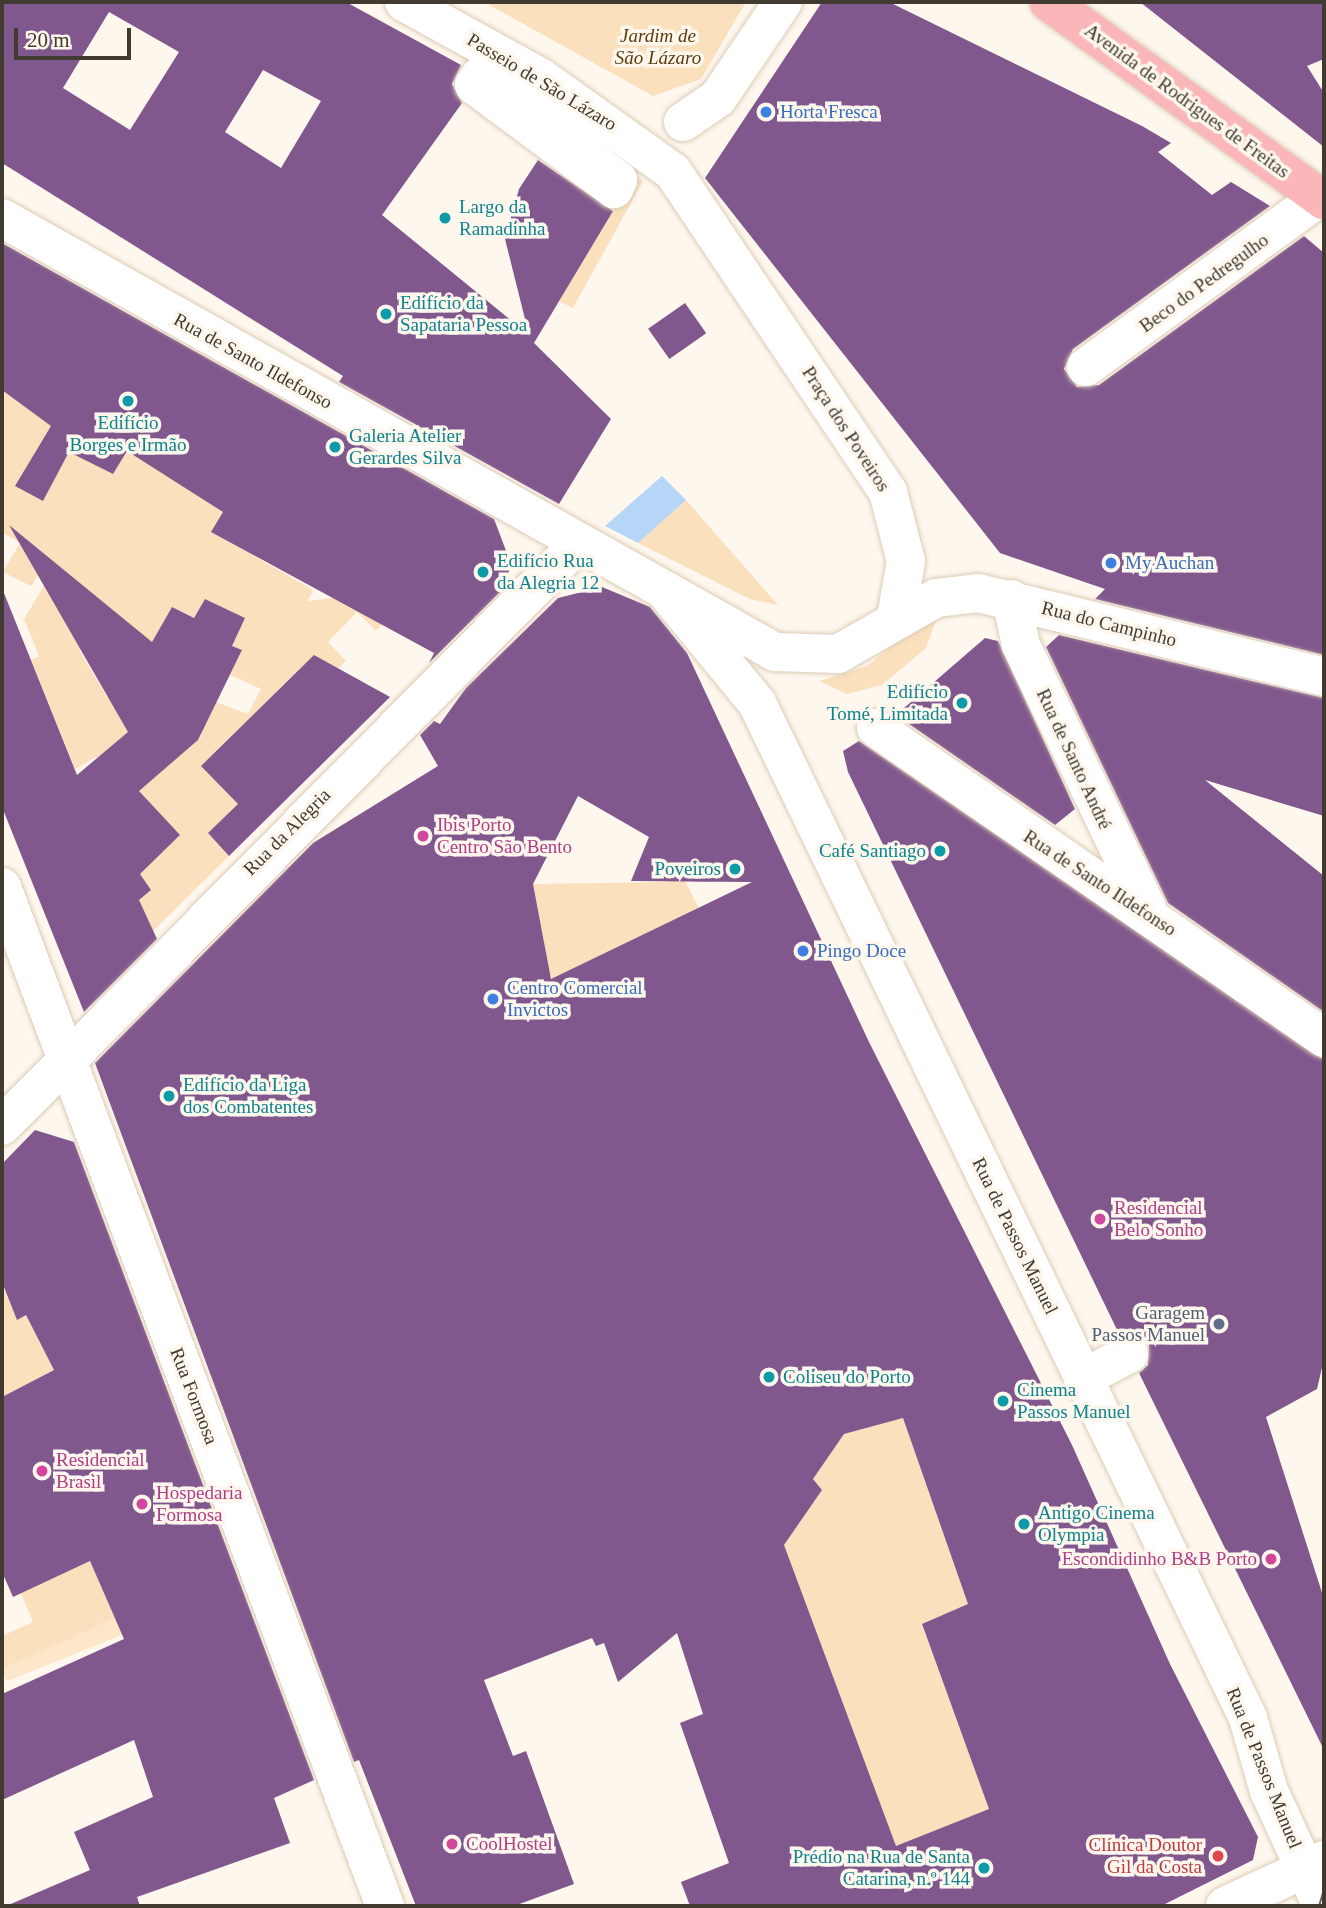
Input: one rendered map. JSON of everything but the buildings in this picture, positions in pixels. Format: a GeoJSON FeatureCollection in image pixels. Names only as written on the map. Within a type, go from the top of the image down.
{"type":"FeatureCollection","features":[{"type":"Feature","properties":{"kind":"main road","name":"Avenida de Rodrigues de Freitas"},"geometry":{"type":"LineString","coordinates":[[1049,2],[1322,198]]}},
{"type":"Feature","properties":{"kind":"street","name":"Passeio de São Lázaro"},"geometry":{"type":"LineString","coordinates":[[404,2],[540,77],[673,172]]}},
{"type":"Feature","properties":{"kind":"street"},"geometry":{"type":"LineString","coordinates":[[683,122],[718,98],[783,2]]}},
{"type":"Feature","properties":{"kind":"street","name":"Praça dos Poveiros"},"geometry":{"type":"LineString","coordinates":[[673,172],[888,492],[906,561],[896,618]]}},
{"type":"Feature","properties":{"kind":"street","name":"Beco do Pedregulho"},"geometry":{"type":"LineString","coordinates":[[1086,367],[1322,198]]}},
{"type":"Feature","properties":{"kind":"street","name":"Rua de Santo Ildefonso"},"geometry":{"type":"LineString","coordinates":[[2,218],[579,544]]}},
{"type":"Feature","properties":{"kind":"street"},"geometry":{"type":"LineString","coordinates":[[579,544],[775,652],[810,657],[838,654],[896,618]]}},
{"type":"Feature","properties":{"kind":"street","name":"Rua da Alegria"},"geometry":{"type":"LineString","coordinates":[[2,1126],[579,544]]}},
{"type":"Feature","properties":{"kind":"street","name":"Rua de Passos Manuel"},"geometry":{"type":"LineString","coordinates":[[665,591],[757,703],[1248,1718],[1269,1791],[1315,1865],[1322,1906]]}},
{"type":"Feature","properties":{"kind":"street","name":"Rua do Campinho"},"geometry":{"type":"LineString","coordinates":[[896,618],[955,593],[1012,599],[1324,677]]}},
{"type":"Feature","properties":{"kind":"street","name":"Rua de Santo André"},"geometry":{"type":"LineString","coordinates":[[1012,599],[1021,645],[1150,913]]}},
{"type":"Feature","properties":{"kind":"street","name":"Rua de Santo Ildefonso"},"geometry":{"type":"LineString","coordinates":[[876,728],[988,811],[1150,913],[1324,1038]]}},
{"type":"Feature","properties":{"kind":"street","name":"Rua Formosa"},"geometry":{"type":"LineString","coordinates":[[2,887],[69,1058],[385,1906]]}},
{"type":"Feature","properties":{"kind":"street"},"geometry":{"type":"LineString","coordinates":[[1083,1378],[1129,1353]]}},
{"type":"Feature","properties":{"kind":"street"},"geometry":{"type":"LineString","coordinates":[[1225,1906],[1315,1865]]}},
{"type":"Feature","properties":{"kind":"shaded area"},"geometry":{"type":"Polygon","coordinates":[[[231,1567],[239,1587],[7,1681],[2,1670],[2,1660],[231,1567]]]}},
{"type":"Feature","properties":{"kind":"green space","name":"Jardim de São Lázaro"},"geometry":{"type":"Polygon","coordinates":[[[484,2],[746,2],[701,79],[653,96],[484,2]]]}},
{"type":"Feature","properties":{"kind":"green space"},"geometry":{"type":"Polygon","coordinates":[[[626,170],[643,181],[573,308],[559,301],[622,196],[626,170]]]}},
{"type":"Feature","properties":{"kind":"green space"},"geometry":{"type":"Polygon","coordinates":[[[2,359],[25,372],[106,390],[16,486],[43,501],[75,441],[94,464],[113,474],[135,437],[223,512],[212,532],[313,590],[308,601],[361,595],[393,613],[376,631],[357,612],[328,642],[346,661],[324,682],[305,664],[275,693],[220,785],[238,804],[208,833],[229,856],[153,931],[139,900],[151,890],[140,874],[179,836],[139,791],[107,819],[106,769],[96,757],[75,769],[31,660],[39,656],[24,619],[57,564],[49,559],[31,586],[3,572],[20,543],[2,532],[2,359]],[[205,599],[194,618],[172,607],[152,642],[97,642],[79,650],[107,697],[135,672],[248,714],[261,689],[230,675],[242,651],[232,646],[245,618],[205,599]],[[188,718],[167,766],[202,736],[188,718]]]}},
{"type":"Feature","properties":{"kind":"green space"},"geometry":{"type":"Polygon","coordinates":[[[686,500],[778,605],[750,599],[638,543],[686,500]]]}},
{"type":"Feature","properties":{"kind":"green space"},"geometry":{"type":"Polygon","coordinates":[[[937,618],[926,648],[882,685],[847,694],[819,681],[867,666],[913,629],[937,618]]]}},
{"type":"Feature","properties":{"kind":"green space"},"geometry":{"type":"Polygon","coordinates":[[[522,831],[534,884],[669,882],[675,862],[699,908],[552,979],[537,945],[544,941],[522,831]]]}},
{"type":"Feature","properties":{"kind":"green space"},"geometry":{"type":"Polygon","coordinates":[[[4,1288],[17,1319],[26,1315],[54,1370],[2,1397],[4,1288]]]}},
{"type":"Feature","properties":{"kind":"green space"},"geometry":{"type":"Polygon","coordinates":[[[903,1418],[968,1604],[922,1625],[990,1811],[896,1848],[781,1539],[786,1542],[822,1490],[813,1479],[844,1434],[903,1418]]]}},
{"type":"Feature","properties":{"kind":"green space"},"geometry":{"type":"Polygon","coordinates":[[[90,1561],[115,1618],[2,1669],[2,1636],[33,1622],[21,1593],[90,1561]]]}},
{"type":"Feature","properties":{"kind":"water"},"geometry":{"type":"Polygon","coordinates":[[[662,476],[686,500],[638,543],[605,526],[662,476]]]}},
{"type":"Feature","properties":{"kind":"tram line"},"geometry":{"type":"LineString","coordinates":[[1319,1906],[1324,1890]]}},
{"type":"Feature","properties":{"kind":"place","name":"Horta Fresca"},"geometry":{"type":"Point","coordinates":[766,112]}},
{"type":"Feature","properties":{"kind":"place","name":"Largo da Ramadinha"},"geometry":{"type":"Point","coordinates":[445,218]}},
{"type":"Feature","properties":{"kind":"place","name":"Edifício da Sapataria Pessoa"},"geometry":{"type":"Point","coordinates":[386,314]}},
{"type":"Feature","properties":{"kind":"place","name":"Edifício Borges e Irmão"},"geometry":{"type":"Point","coordinates":[128,401]}},
{"type":"Feature","properties":{"kind":"place","name":"Galeria Atelier Gerardes Silva"},"geometry":{"type":"Point","coordinates":[335,447]}},
{"type":"Feature","properties":{"kind":"place","name":"My Auchan"},"geometry":{"type":"Point","coordinates":[1111,563]}},
{"type":"Feature","properties":{"kind":"place","name":"Edifício Rua da Alegria 12"},"geometry":{"type":"Point","coordinates":[483,572]}},
{"type":"Feature","properties":{"kind":"place","name":"Edifício Tomé, Limitada"},"geometry":{"type":"Point","coordinates":[962,703]}},
{"type":"Feature","properties":{"kind":"place","name":"Ibis Porto Centro São Bento"},"geometry":{"type":"Point","coordinates":[423,836]}},
{"type":"Feature","properties":{"kind":"place","name":"Café Santiago"},"geometry":{"type":"Point","coordinates":[940,851]}},
{"type":"Feature","properties":{"kind":"place","name":"Poveiros"},"geometry":{"type":"Point","coordinates":[735,869]}},
{"type":"Feature","properties":{"kind":"place","name":"Pingo Doce"},"geometry":{"type":"Point","coordinates":[803,951]}},
{"type":"Feature","properties":{"kind":"place","name":"Centro Comercial Invictos"},"geometry":{"type":"Point","coordinates":[493,999]}},
{"type":"Feature","properties":{"kind":"place","name":"Edifício da Liga dos Combatentes"},"geometry":{"type":"Point","coordinates":[169,1096]}},
{"type":"Feature","properties":{"kind":"place","name":"Residencial Belo Sonho"},"geometry":{"type":"Point","coordinates":[1100,1219]}},
{"type":"Feature","properties":{"kind":"place","name":"Garagem Passos Manuel"},"geometry":{"type":"Point","coordinates":[1219,1324]}},
{"type":"Feature","properties":{"kind":"place","name":"Coliseu do Porto"},"geometry":{"type":"Point","coordinates":[769,1377]}},
{"type":"Feature","properties":{"kind":"place","name":"Cinema Passos Manuel"},"geometry":{"type":"Point","coordinates":[1003,1401]}},
{"type":"Feature","properties":{"kind":"place","name":"Residencial Brasil"},"geometry":{"type":"Point","coordinates":[42,1471]}},
{"type":"Feature","properties":{"kind":"place","name":"Hospedaria Formosa"},"geometry":{"type":"Point","coordinates":[142,1504]}},
{"type":"Feature","properties":{"kind":"place","name":"Antigo Cinema Olympia"},"geometry":{"type":"Point","coordinates":[1024,1524]}},
{"type":"Feature","properties":{"kind":"place","name":"Escondidinho B&B Porto"},"geometry":{"type":"Point","coordinates":[1271,1559]}},
{"type":"Feature","properties":{"kind":"place","name":"CoolHostel"},"geometry":{"type":"Point","coordinates":[452,1844]}},
{"type":"Feature","properties":{"kind":"place","name":"Clínica Doutor Gil da Costa"},"geometry":{"type":"Point","coordinates":[1218,1856]}},
{"type":"Feature","properties":{"kind":"place","name":"Prédio na Rua de Santa Catarina, n.º 144"},"geometry":{"type":"Point","coordinates":[984,1868]}}]}
